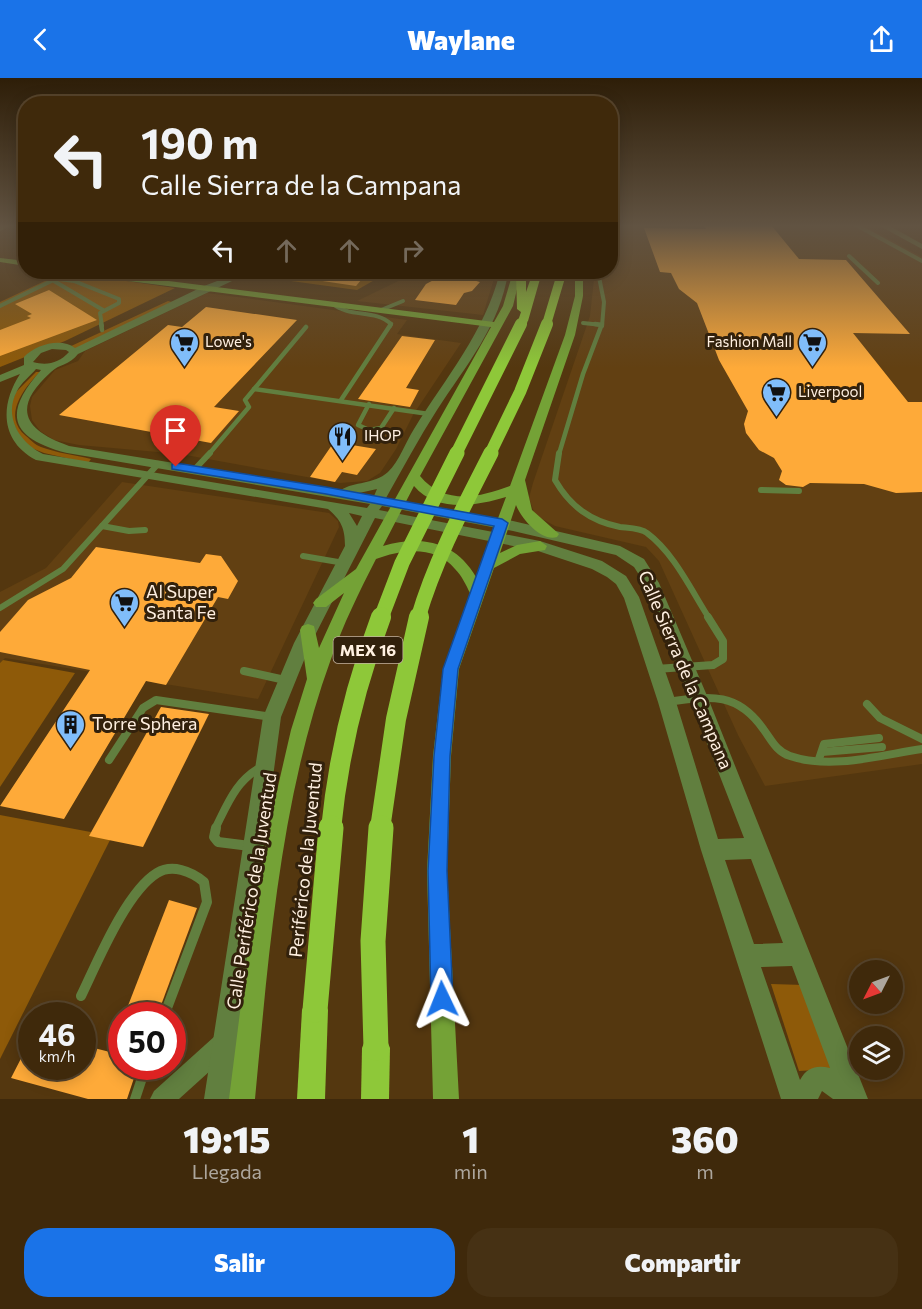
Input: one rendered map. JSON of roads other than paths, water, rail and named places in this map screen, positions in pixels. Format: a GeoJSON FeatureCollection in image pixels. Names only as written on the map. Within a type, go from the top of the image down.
{"type":"FeatureCollection","features":[{"type":"Feature","properties":{"kind":"highway"},"geometry":{"type":"LineString","coordinates":[[508,279],[524,319]]}},
{"type":"Feature","properties":{"kind":"highway","name":"Periférico de la Juventud"},"geometry":{"type":"LineString","coordinates":[[311,1099],[315,1010],[332,821],[349,723],[365,659],[402,563],[524,319],[535,279]]}},
{"type":"Feature","properties":{"kind":"highway","name":"MEX 16"},"geometry":{"type":"LineString","coordinates":[[376,1095],[374,927],[380,820],[404,677],[433,576],[472,487],[510,414],[553,309],[559,279]]}},
{"type":"Feature","properties":{"kind":"highway"},"geometry":{"type":"LineString","coordinates":[[302,1099],[314,1050]]}},
{"type":"Feature","properties":{"kind":"main road"},"geometry":{"type":"LineString","coordinates":[[140,279],[492,324]]}},
{"type":"Feature","properties":{"kind":"main road"},"geometry":{"type":"LineString","coordinates":[[385,509],[413,476],[492,324],[508,306],[507,279]]}},
{"type":"Feature","properties":{"kind":"main road"},"geometry":{"type":"LineString","coordinates":[[446,1099],[437,871],[442,756],[451,669],[570,335],[579,296],[579,279]]}},
{"type":"Feature","properties":{"kind":"main road"},"geometry":{"type":"LineString","coordinates":[[534,436],[551,416],[583,323],[587,295],[586,279]]}},
{"type":"Feature","properties":{"kind":"main road"},"geometry":{"type":"LineString","coordinates":[[413,476],[426,491],[449,500],[476,502],[517,481]]}},
{"type":"Feature","properties":{"kind":"main road"},"geometry":{"type":"LineString","coordinates":[[517,481],[522,507],[532,520],[552,534]]}},
{"type":"Feature","properties":{"kind":"main road"},"geometry":{"type":"LineString","coordinates":[[357,560],[401,546],[433,549],[448,555],[459,564],[477,591]]}},
{"type":"Feature","properties":{"kind":"main road"},"geometry":{"type":"LineString","coordinates":[[486,566],[518,550],[540,546]]}},
{"type":"Feature","properties":{"kind":"main road","name":"Calle Periférico de la Juventud"},"geometry":{"type":"LineString","coordinates":[[242,1099],[267,898],[289,778],[315,680],[347,602],[357,560]]}},
{"type":"Feature","properties":{"kind":"main road"},"geometry":{"type":"LineString","coordinates":[[308,630],[315,680]]}},
{"type":"Feature","properties":{"kind":"street"},"geometry":{"type":"LineString","coordinates":[[69,349],[204,279]]}},
{"type":"Feature","properties":{"kind":"street"},"geometry":{"type":"LineString","coordinates":[[0,379],[30,364],[37,351],[51,346],[69,349],[230,279]]}},
{"type":"Feature","properties":{"kind":"street"},"geometry":{"type":"LineString","coordinates":[[217,1099],[272,717],[285,680],[321,603],[357,560],[385,509],[396,471],[429,414],[492,324]]}},
{"type":"Feature","properties":{"kind":"street","name":"Calle Sierra de la Campana"},"geometry":{"type":"LineString","coordinates":[[69,349],[70,358],[50,367],[24,397],[20,410],[24,424],[31,434],[47,444],[326,491],[385,509]]}},
{"type":"Feature","properties":{"kind":"street"},"geometry":{"type":"LineString","coordinates":[[0,372],[30,364],[50,367]]}},
{"type":"Feature","properties":{"kind":"street","name":"Calle Sierra de la Campana"},"geometry":{"type":"LineString","coordinates":[[30,364],[4,404],[2,415],[7,435],[15,444],[26,452],[48,460],[331,505],[385,509],[499,530],[552,534],[620,551],[639,563],[652,583],[687,668],[854,1099]]}},
{"type":"Feature","properties":{"kind":"street"},"geometry":{"type":"LineString","coordinates":[[0,384],[8,384],[13,388]]}},
{"type":"Feature","properties":{"kind":"street"},"geometry":{"type":"LineString","coordinates":[[93,467],[103,455]]}},
{"type":"Feature","properties":{"kind":"street"},"geometry":{"type":"LineString","coordinates":[[326,491],[348,491],[377,485],[396,471]]}},
{"type":"Feature","properties":{"kind":"street"},"geometry":{"type":"LineString","coordinates":[[265,495],[273,482]]}},
{"type":"Feature","properties":{"kind":"street"},"geometry":{"type":"LineString","coordinates":[[331,505],[342,512],[350,522],[357,560]]}},
{"type":"Feature","properties":{"kind":"street","name":"Calle Sierra de la Campana"},"geometry":{"type":"LineString","coordinates":[[499,530],[597,565],[621,580],[631,597],[667,702],[711,850],[794,1099]]}},
{"type":"Feature","properties":{"kind":"street"},"geometry":{"type":"LineString","coordinates":[[711,850],[758,848]]}},
{"type":"Feature","properties":{"kind":"street"},"geometry":{"type":"LineString","coordinates":[[746,956],[798,954]]}},
{"type":"Feature","properties":{"kind":"street"},"geometry":{"type":"LineString","coordinates":[[162,1099],[224,1043]]}},
{"type":"Feature","properties":{"kind":"street"},"geometry":{"type":"LineString","coordinates":[[804,1099],[818,1078],[829,1080],[854,1099]]}},
{"type":"Feature","properties":{"kind":"lane"},"geometry":{"type":"LineString","coordinates":[[867,273],[878,283]]}},
{"type":"Feature","properties":{"kind":"lane"},"geometry":{"type":"LineString","coordinates":[[599,279],[604,302],[602,326],[583,374],[561,442],[555,480],[571,503],[593,519],[610,526],[645,531],[669,556],[723,641],[723,659],[713,665],[656,669]]}},
{"type":"Feature","properties":{"kind":"lane"},"geometry":{"type":"LineString","coordinates":[[56,280],[104,310]]}},
{"type":"Feature","properties":{"kind":"lane"},"geometry":{"type":"LineString","coordinates":[[0,306],[56,280],[74,281],[120,301],[99,315],[102,330]]}},
{"type":"Feature","properties":{"kind":"lane"},"geometry":{"type":"LineString","coordinates":[[381,310],[403,301]]}},
{"type":"Feature","properties":{"kind":"lane"},"geometry":{"type":"LineString","coordinates":[[333,304],[341,311],[381,317],[391,324],[341,400]]}},
{"type":"Feature","properties":{"kind":"lane"},"geometry":{"type":"LineString","coordinates":[[583,323],[602,326]]}},
{"type":"Feature","properties":{"kind":"lane"},"geometry":{"type":"LineString","coordinates":[[194,470],[230,432],[249,407],[245,400],[306,327]]}},
{"type":"Feature","properties":{"kind":"lane"},"geometry":{"type":"LineString","coordinates":[[254,389],[429,414]]}},
{"type":"Feature","properties":{"kind":"lane"},"geometry":{"type":"LineString","coordinates":[[369,404],[358,425],[361,428],[376,430],[381,428],[394,408]]}},
{"type":"Feature","properties":{"kind":"lane"},"geometry":{"type":"LineString","coordinates":[[0,609],[63,569],[158,464]]}},
{"type":"Feature","properties":{"kind":"lane"},"geometry":{"type":"LineString","coordinates":[[761,490],[799,491]]}},
{"type":"Feature","properties":{"kind":"lane"},"geometry":{"type":"LineString","coordinates":[[102,525],[129,531],[145,530]]}},
{"type":"Feature","properties":{"kind":"lane"},"geometry":{"type":"LineString","coordinates":[[303,556],[357,560]]}},
{"type":"Feature","properties":{"kind":"lane"},"geometry":{"type":"LineString","coordinates":[[244,671],[285,680]]}},
{"type":"Feature","properties":{"kind":"lane"},"geometry":{"type":"LineString","coordinates":[[667,702],[719,696],[732,699],[749,712],[767,734],[772,745],[793,757],[820,756],[833,760],[882,747]]}},
{"type":"Feature","properties":{"kind":"lane"},"geometry":{"type":"LineString","coordinates":[[109,760],[143,708],[156,700],[272,717]]}},
{"type":"Feature","properties":{"kind":"lane"},"geometry":{"type":"LineString","coordinates":[[867,704],[880,718],[922,739]]}},
{"type":"Feature","properties":{"kind":"lane"},"geometry":{"type":"LineString","coordinates":[[820,756],[824,744],[922,749]]}},
{"type":"Feature","properties":{"kind":"lane"},"geometry":{"type":"LineString","coordinates":[[253,847],[218,842],[214,837],[214,832],[241,779],[249,772],[265,765]]}},
{"type":"Feature","properties":{"kind":"lane"},"geometry":{"type":"LineString","coordinates":[[81,996],[143,884],[163,870],[189,871],[204,882],[207,902],[169,1002]]}},
{"type":"Feature","properties":{"kind":"lane"},"geometry":{"type":"LineString","coordinates":[[135,1099],[141,1080]]}},
{"type":"Feature","properties":{"kind":"place","name":"Lowe's"},"geometry":{"type":"Point","coordinates":[184,368]}},
{"type":"Feature","properties":{"kind":"place","name":"Fashion Mall"},"geometry":{"type":"Point","coordinates":[813,368]}},
{"type":"Feature","properties":{"kind":"place","name":"Liverpool"},"geometry":{"type":"Point","coordinates":[777,418]}},
{"type":"Feature","properties":{"kind":"place","name":"IHOP"},"geometry":{"type":"Point","coordinates":[343,462]}},
{"type":"Feature","properties":{"kind":"place","name":"Al Super Santa Fe"},"geometry":{"type":"Point","coordinates":[125,628]}},
{"type":"Feature","properties":{"kind":"place","name":"Torre Sphera"},"geometry":{"type":"Point","coordinates":[71,750]}}]}
